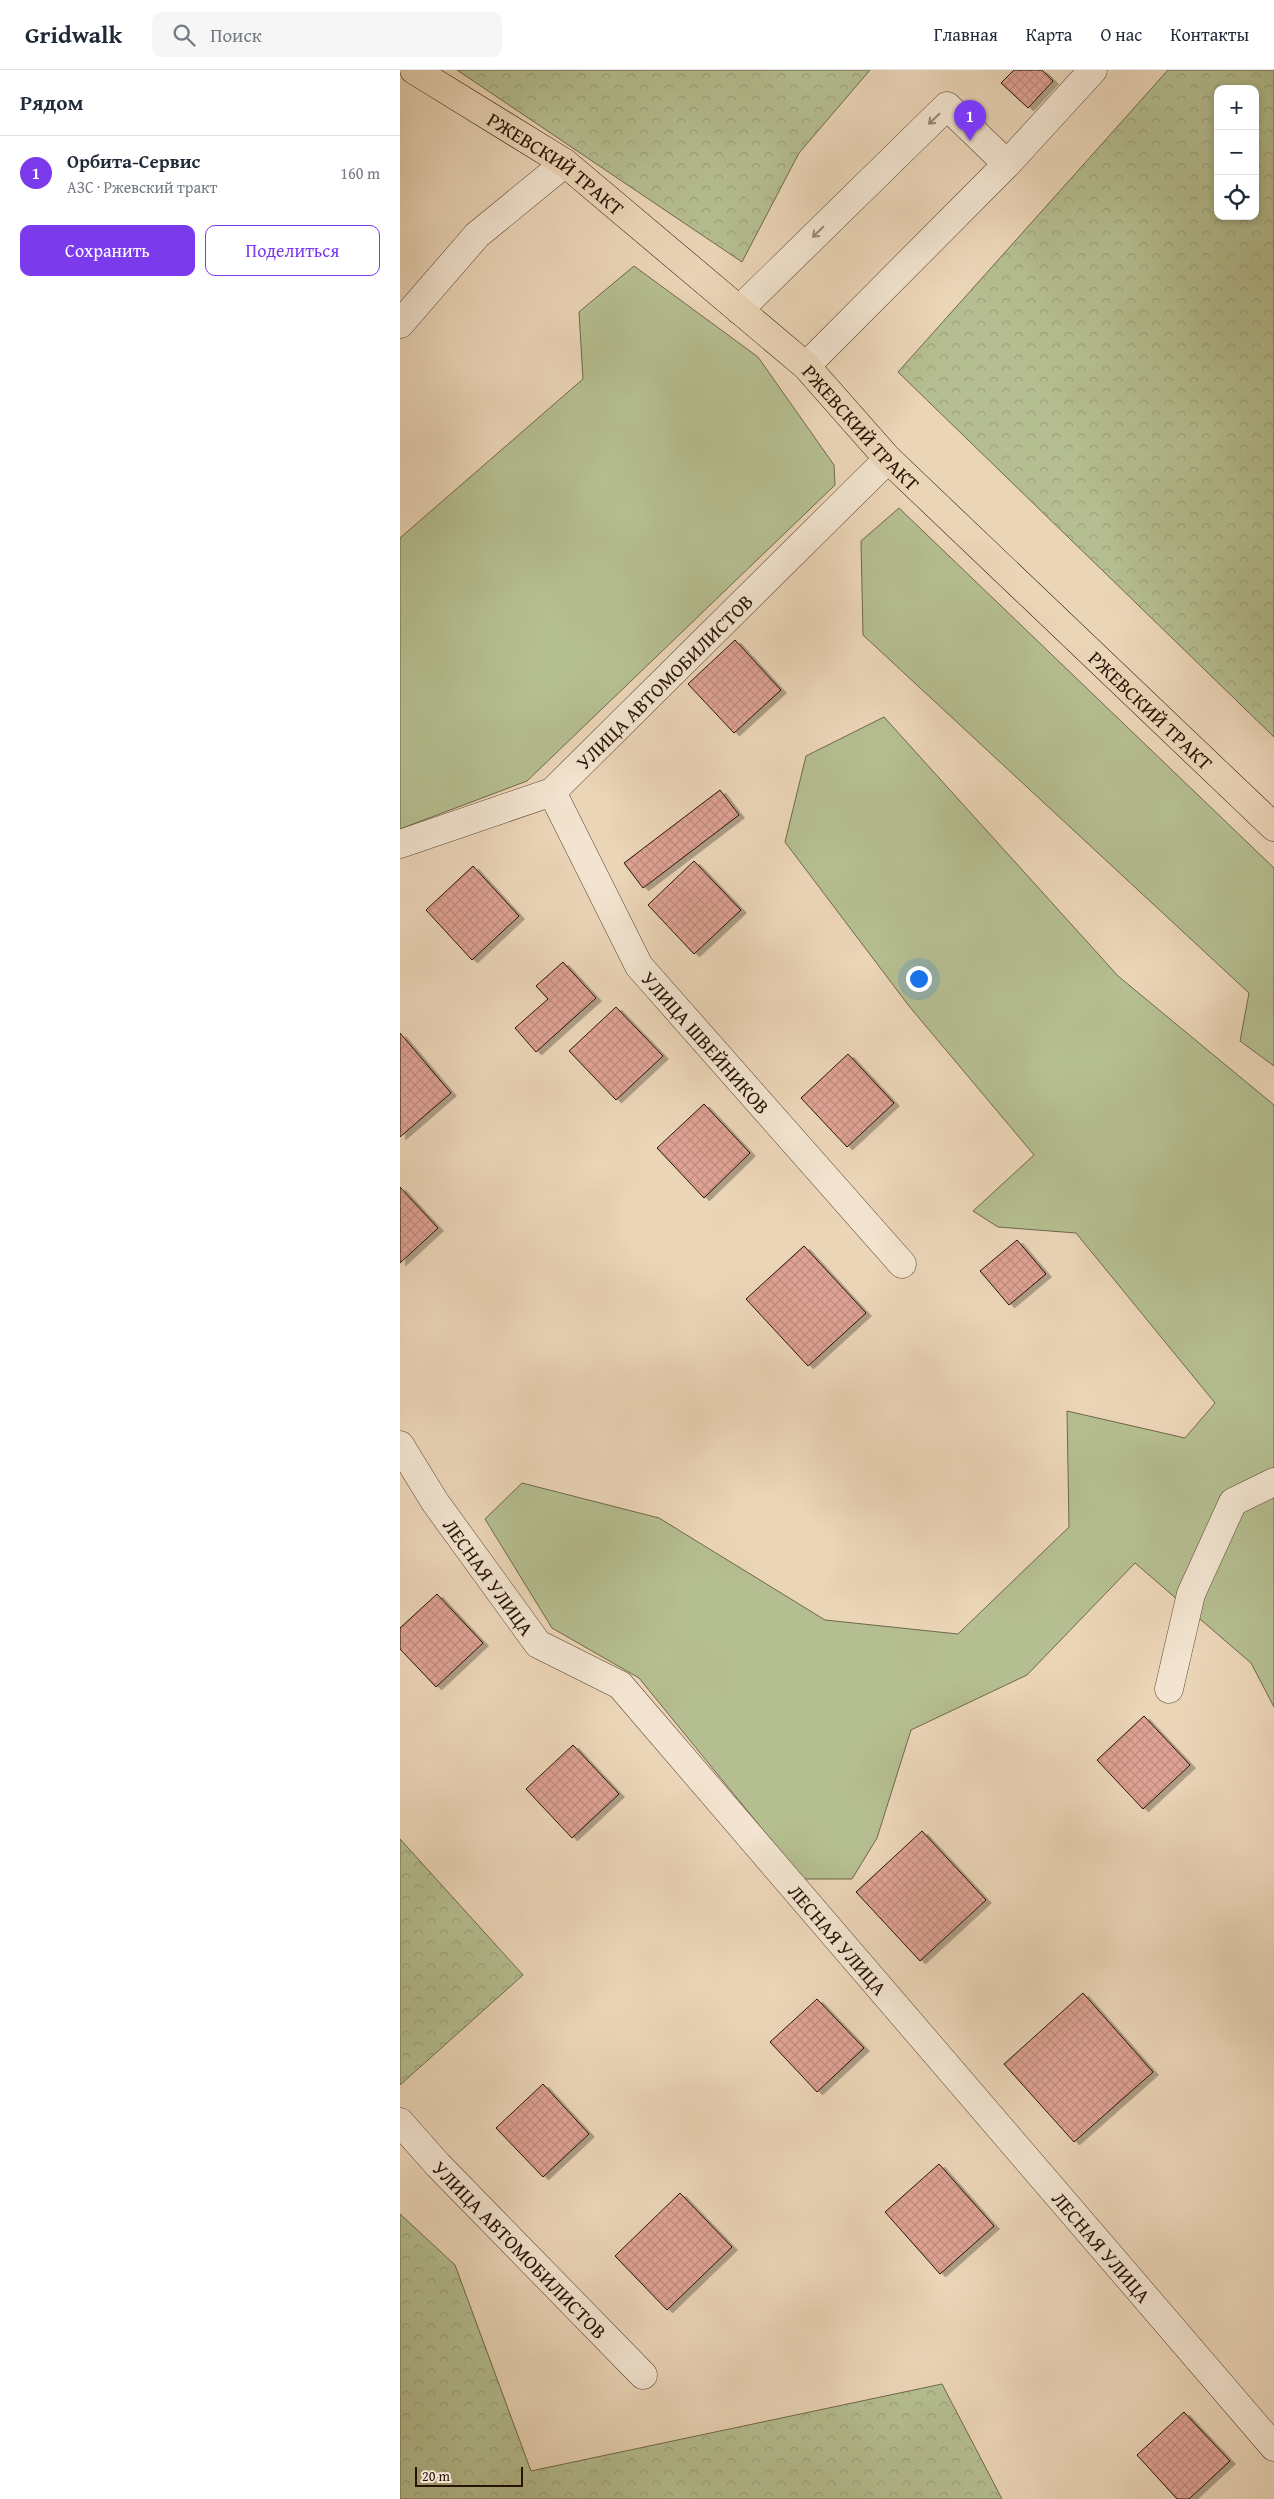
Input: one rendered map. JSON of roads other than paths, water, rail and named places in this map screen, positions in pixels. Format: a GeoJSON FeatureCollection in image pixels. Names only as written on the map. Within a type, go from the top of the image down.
{"type":"FeatureCollection","features":[{"type":"Feature","properties":{"kind":"main road","name":"РЖЕВСКИЙ ТРАКТ"},"geometry":{"type":"LineString","coordinates":[[414,70],[565,162],[806,366],[888,459],[1274,827]]}},
{"type":"Feature","properties":{"kind":"street"},"geometry":{"type":"LineString","coordinates":[[806,366],[1007,164],[1093,70]]}},
{"type":"Feature","properties":{"kind":"street"},"geometry":{"type":"LineString","coordinates":[[739,310],[946,106],[1007,164]]}},
{"type":"Feature","properties":{"kind":"street"},"geometry":{"type":"LineString","coordinates":[[400,324],[477,235],[565,162]]}},
{"type":"Feature","properties":{"kind":"street","name":"УЛИЦА АВТОМОБИЛИСТОВ"},"geometry":{"type":"LineString","coordinates":[[400,844],[552,792],[888,459]]}},
{"type":"Feature","properties":{"kind":"street","name":"УЛИЦА ШВЕЙНИКОВ"},"geometry":{"type":"LineString","coordinates":[[552,792],[639,966],[902,1264]]}},
{"type":"Feature","properties":{"kind":"street","name":"ЛЕСНАЯ УЛИЦА"},"geometry":{"type":"LineString","coordinates":[[400,1445],[434,1502],[538,1644],[620,1685],[1274,2448]]}},
{"type":"Feature","properties":{"kind":"street"},"geometry":{"type":"LineString","coordinates":[[1169,1688],[1192,1594],[1233,1502],[1274,1482]]}},
{"type":"Feature","properties":{"kind":"street","name":"УЛИЦА АВТОМОБИЛИСТОВ"},"geometry":{"type":"LineString","coordinates":[[400,2122],[438,2165],[643,2375]]}},
{"type":"Feature","properties":{"kind":"place","name":"Орбита-Сервис"},"geometry":{"type":"Point","coordinates":[970,141]}}]}
